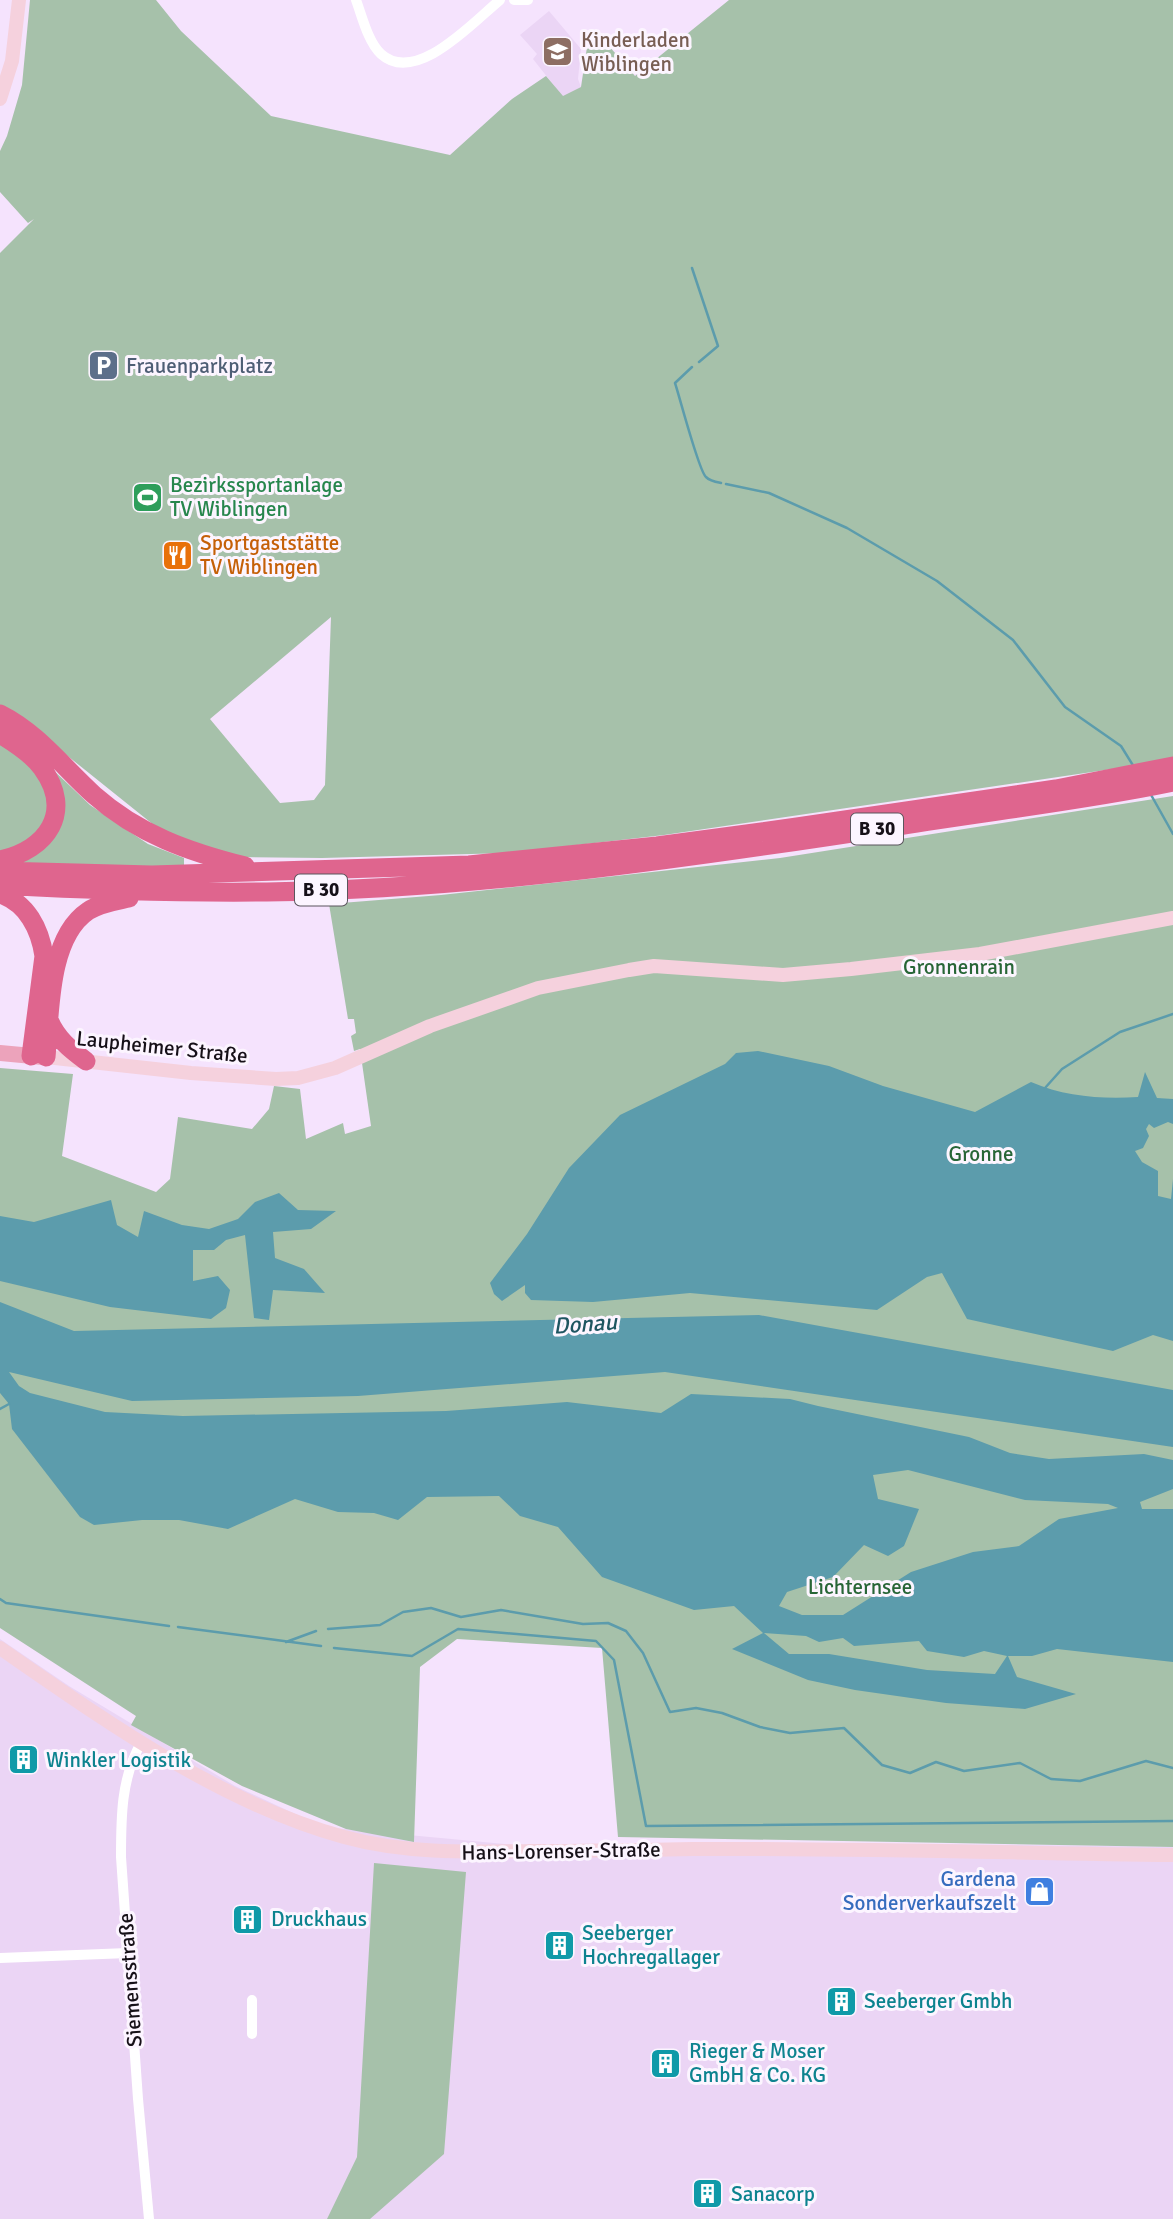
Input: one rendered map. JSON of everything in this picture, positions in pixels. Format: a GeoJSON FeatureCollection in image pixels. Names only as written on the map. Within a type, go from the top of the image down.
{"type":"FeatureCollection","features":[{"type":"Feature","properties":{"kind":"highway"},"geometry":{"type":"LineString","coordinates":[[0,714],[35,737],[93,794],[128,822],[169,842],[266,872]]}},
{"type":"Feature","properties":{"kind":"highway"},"geometry":{"type":"LineString","coordinates":[[0,734],[41,766],[53,786],[56,809],[52,825],[42,841],[19,856],[0,860]]}},
{"type":"Feature","properties":{"kind":"highway","name":"B 30"},"geometry":{"type":"LineString","coordinates":[[0,871],[152,876],[469,865],[632,849],[1056,789],[1159,779],[1173,766]]}},
{"type":"Feature","properties":{"kind":"highway","name":"B 30"},"geometry":{"type":"LineString","coordinates":[[0,885],[268,892],[355,888],[620,866],[791,843],[1131,781]]}},
{"type":"Feature","properties":{"kind":"highway"},"geometry":{"type":"LineString","coordinates":[[38,1056],[49,1020],[58,952],[77,921],[87,911],[111,901],[168,891]]}},
{"type":"Feature","properties":{"kind":"highway"},"geometry":{"type":"LineString","coordinates":[[0,894],[16,902],[27,913],[42,939],[44,956],[38,1056]]}},
{"type":"Feature","properties":{"kind":"highway"},"geometry":{"type":"LineString","coordinates":[[49,1020],[62,1042],[86,1061]]}},
{"type":"Feature","properties":{"kind":"main road","name":"Laupheimer Straße"},"geometry":{"type":"LineString","coordinates":[[0,1053],[38,1056]]}},
{"type":"Feature","properties":{"kind":"street"},"geometry":{"type":"LineString","coordinates":[[0,99],[13,52],[19,0]]}},
{"type":"Feature","properties":{"kind":"street"},"geometry":{"type":"LineString","coordinates":[[356,0],[381,53],[390,60],[405,63],[421,61],[434,54],[500,0]]}},
{"type":"Feature","properties":{"kind":"street"},"geometry":{"type":"LineString","coordinates":[[514,0],[528,0]]}},
{"type":"Feature","properties":{"kind":"street","name":"Laupheimer Straße"},"geometry":{"type":"LineString","coordinates":[[38,1056],[276,1079],[319,1074],[430,1026],[538,988],[629,970],[654,966],[783,975],[851,969],[980,954],[1173,918]]}},
{"type":"Feature","properties":{"kind":"street","name":"Hans-Lorenser-Straße"},"geometry":{"type":"LineString","coordinates":[[0,1648],[141,1743],[239,1796],[299,1822],[344,1837],[428,1851],[713,1849],[1173,1855]]}},
{"type":"Feature","properties":{"kind":"street","name":"Siemensstraße"},"geometry":{"type":"LineString","coordinates":[[141,1743],[134,1755],[125,1788],[121,1819],[128,1953],[149,2219]]}},
{"type":"Feature","properties":{"kind":"street"},"geometry":{"type":"LineString","coordinates":[[0,1958],[128,1953]]}},
{"type":"Feature","properties":{"kind":"street"},"geometry":{"type":"LineString","coordinates":[[252,2000],[252,2034]]}},
{"type":"Feature","properties":{"kind":"shaded area","name":"Kinderladen Wiblingen"},"geometry":{"type":"Polygon","coordinates":[[[549,11],[581,49],[578,79],[581,87],[563,97],[533,59],[537,54],[520,35],[549,11]]]}},
{"type":"Feature","properties":{"kind":"shaded area"},"geometry":{"type":"Polygon","coordinates":[[[0,1639],[69,1686],[235,1786],[323,1827],[515,1845],[930,1844],[1173,1847],[1173,2219],[0,2219],[0,1639]]]}},
{"type":"Feature","properties":{"kind":"green space"},"geometry":{"type":"Polygon","coordinates":[[[30,0],[156,0],[181,31],[271,116],[450,155],[512,99],[546,76],[563,96],[581,87],[587,47],[602,38],[635,76],[729,0],[1173,0],[1173,760],[664,835],[508,853],[322,858],[237,857],[160,830],[49,741],[0,710],[0,253],[34,219],[28,223],[0,192],[0,151],[22,85],[30,0]],[[331,617],[210,719],[280,803],[314,800],[325,785],[331,617]]]}},
{"type":"Feature","properties":{"kind":"green space"},"geometry":{"type":"Polygon","coordinates":[[[0,729],[26,744],[90,805],[148,844],[184,858],[184,869],[24,865],[0,860],[0,729]]]}},
{"type":"Feature","properties":{"kind":"green space","name":"Gronnenrain"},"geometry":{"type":"Polygon","coordinates":[[[1173,796],[1173,1847],[618,1837],[602,1648],[457,1639],[420,1667],[414,1842],[346,1829],[242,1786],[131,1725],[136,1716],[0,1628],[0,1068],[73,1074],[62,1156],[156,1192],[170,1179],[178,1117],[252,1129],[269,1109],[274,1086],[300,1089],[306,1139],[343,1123],[345,1134],[371,1126],[360,1049],[354,1051],[351,1036],[356,1033],[354,1019],[348,1019],[329,904],[441,895],[780,858],[1173,796]]]}},
{"type":"Feature","properties":{"kind":"green space"},"geometry":{"type":"Polygon","coordinates":[[[374,1863],[466,1872],[444,2154],[370,2219],[327,2219],[357,2157],[374,1863]]]}},
{"type":"Feature","properties":{"kind":"water","name":"Gronne"},"geometry":{"type":"Polygon","coordinates":[[[758,1051],[829,1066],[883,1086],[975,1112],[1031,1082],[1084,1096],[1138,1097],[1145,1072],[1157,1098],[1173,1099],[1173,1124],[1168,1122],[1154,1128],[1149,1124],[1146,1129],[1149,1136],[1143,1148],[1135,1151],[1142,1162],[1158,1171],[1158,1196],[1171,1199],[1173,1179],[1173,1341],[1153,1335],[1113,1351],[967,1319],[942,1273],[927,1277],[877,1310],[690,1293],[593,1302],[531,1300],[525,1293],[525,1285],[502,1301],[494,1294],[490,1283],[527,1234],[569,1168],[620,1115],[725,1064],[736,1053],[758,1051]]]}},
{"type":"Feature","properties":{"kind":"water"},"geometry":{"type":"Polygon","coordinates":[[[279,1193],[298,1210],[336,1211],[311,1229],[273,1232],[275,1258],[304,1269],[325,1293],[273,1290],[269,1320],[254,1318],[245,1235],[226,1240],[214,1250],[193,1250],[193,1281],[218,1276],[230,1290],[226,1308],[211,1319],[110,1307],[0,1281],[0,1216],[34,1222],[111,1200],[117,1225],[138,1237],[144,1211],[182,1225],[209,1229],[238,1219],[255,1202],[279,1193]]]}},
{"type":"Feature","properties":{"kind":"water","name":"Lichternsee"},"geometry":{"type":"Polygon","coordinates":[[[0,1302],[74,1331],[759,1315],[1173,1390],[1173,1447],[665,1372],[358,1396],[132,1401],[9,1372],[19,1386],[30,1393],[105,1412],[183,1416],[446,1411],[567,1402],[661,1413],[691,1394],[790,1399],[969,1437],[1010,1453],[1049,1459],[1144,1454],[1173,1460],[1173,1489],[1140,1502],[1142,1509],[1173,1509],[1173,1662],[1057,1649],[1032,1656],[1008,1656],[1017,1677],[1076,1694],[1025,1709],[946,1703],[855,1690],[808,1680],[732,1649],[763,1633],[734,1606],[694,1610],[602,1577],[558,1527],[520,1516],[499,1496],[427,1497],[398,1520],[374,1513],[338,1512],[295,1499],[228,1529],[179,1520],[142,1520],[94,1525],[80,1517],[12,1429],[9,1404],[0,1393],[0,1302]],[[908,1470],[873,1475],[878,1499],[919,1509],[904,1546],[888,1556],[864,1545],[833,1577],[787,1592],[779,1606],[802,1615],[843,1615],[911,1572],[973,1552],[1019,1546],[1059,1519],[1118,1508],[1108,1504],[1025,1500],[908,1470]],[[764,1633],[789,1654],[829,1654],[927,1670],[995,1674],[1007,1656],[984,1651],[964,1657],[927,1651],[919,1641],[854,1646],[843,1638],[819,1642],[806,1636],[764,1633]]]}},
{"type":"Feature","properties":{"kind":"waterway"},"geometry":{"type":"LineString","coordinates":[[692,268],[718,346],[699,362]]}},
{"type":"Feature","properties":{"kind":"waterway"},"geometry":{"type":"LineString","coordinates":[[692,367],[675,383],[703,472],[709,479],[721,483]]}},
{"type":"Feature","properties":{"kind":"waterway"},"geometry":{"type":"LineString","coordinates":[[726,484],[769,493],[847,528],[937,581],[1013,640],[1065,707],[1121,746],[1134,767]]}},
{"type":"Feature","properties":{"kind":"waterway"},"geometry":{"type":"LineString","coordinates":[[1150,793],[1173,834]]}},
{"type":"Feature","properties":{"kind":"waterway"},"geometry":{"type":"LineString","coordinates":[[1045,1088],[1062,1069],[1120,1032],[1173,1014]]}},
{"type":"Feature","properties":{"kind":"waterway"},"geometry":{"type":"LineString","coordinates":[[0,1409],[9,1404]]}},
{"type":"Feature","properties":{"kind":"waterway"},"geometry":{"type":"LineString","coordinates":[[0,1599],[6,1603],[169,1626]]}},
{"type":"Feature","properties":{"kind":"waterway"},"geometry":{"type":"LineString","coordinates":[[328,1629],[380,1625],[403,1612],[431,1608],[461,1617],[501,1610],[583,1624],[608,1623],[626,1631],[643,1653],[670,1712],[696,1708],[790,1733],[844,1728],[882,1765],[910,1773],[936,1762],[964,1771],[1020,1763],[1051,1779],[1080,1781],[1146,1761],[1173,1768]]}},
{"type":"Feature","properties":{"kind":"waterway"},"geometry":{"type":"LineString","coordinates":[[178,1627],[321,1646]]}},
{"type":"Feature","properties":{"kind":"waterway"},"geometry":{"type":"LineString","coordinates":[[334,1648],[412,1656],[458,1629],[596,1641],[614,1660],[646,1826],[1173,1821]]}},
{"type":"Feature","properties":{"kind":"waterway"},"geometry":{"type":"LineString","coordinates":[[286,1642],[316,1631]]}},
{"type":"Feature","properties":{"kind":"place","name":"Kinderladen Wiblingen"},"geometry":{"type":"Point","coordinates":[558,52]}},
{"type":"Feature","properties":{"kind":"place","name":"Frauenparkplatz"},"geometry":{"type":"Point","coordinates":[103,366]}},
{"type":"Feature","properties":{"kind":"place","name":"Bezirkssportanlage TV Wiblingen"},"geometry":{"type":"Point","coordinates":[147,497]}},
{"type":"Feature","properties":{"kind":"place","name":"Sportgaststätte TV Wiblingen"},"geometry":{"type":"Point","coordinates":[177,555]}},
{"type":"Feature","properties":{"kind":"place","name":"Winkler Logistik"},"geometry":{"type":"Point","coordinates":[23,1760]}},
{"type":"Feature","properties":{"kind":"place","name":"Gardena Sonderverkaufszelt"},"geometry":{"type":"Point","coordinates":[1039,1891]}},
{"type":"Feature","properties":{"kind":"place","name":"Druckhaus"},"geometry":{"type":"Point","coordinates":[248,1919]}},
{"type":"Feature","properties":{"kind":"place","name":"Seeberger Hochregallager"},"geometry":{"type":"Point","coordinates":[559,1945]}},
{"type":"Feature","properties":{"kind":"place","name":"Seeberger Gmbh"},"geometry":{"type":"Point","coordinates":[841,2001]}},
{"type":"Feature","properties":{"kind":"place","name":"Rieger & Moser GmbH & Co. KG"},"geometry":{"type":"Point","coordinates":[666,2063]}},
{"type":"Feature","properties":{"kind":"place","name":"Sanacorp"},"geometry":{"type":"Point","coordinates":[708,2194]}},
{"type":"Feature","properties":{"kind":"water label","name":"Donau"},"geometry":{"type":"Point","coordinates":[585,1324]}}]}
